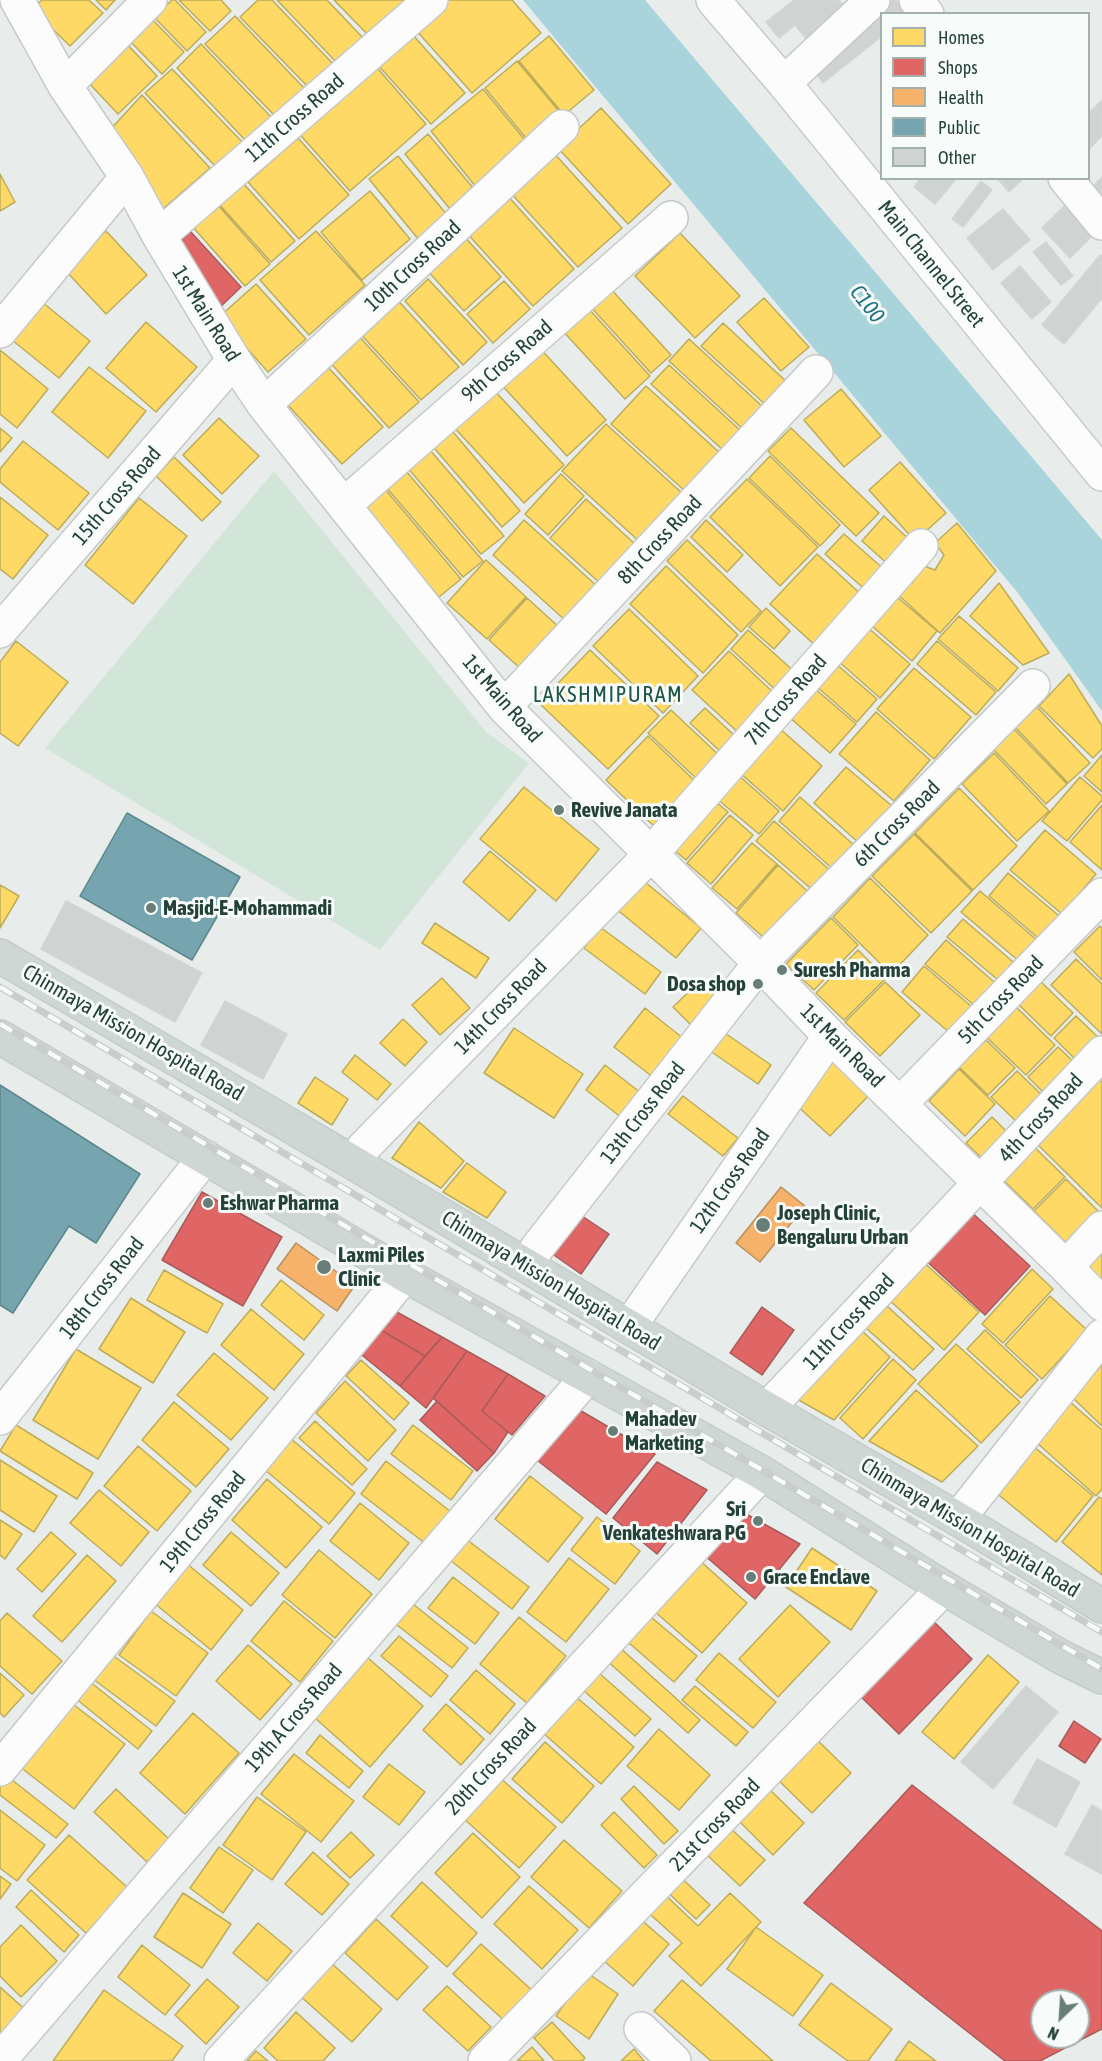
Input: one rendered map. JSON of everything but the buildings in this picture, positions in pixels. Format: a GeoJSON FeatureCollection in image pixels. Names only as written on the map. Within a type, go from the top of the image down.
{"type":"FeatureCollection","features":[{"type":"Feature","properties":{"kind":"main road","name":"Chinmaya Mission Hospital Road"},"geometry":{"type":"LineString","coordinates":[[0,956],[1102,1606]]}},
{"type":"Feature","properties":{"kind":"main road"},"geometry":{"type":"LineString","coordinates":[[0,1037],[405,1275],[762,1473],[944,1588],[1061,1657],[1102,1677]]}},
{"type":"Feature","properties":{"kind":"street"},"geometry":{"type":"LineString","coordinates":[[0,4],[3,0]]}},
{"type":"Feature","properties":{"kind":"street","name":"1st Main Road"},"geometry":{"type":"LineString","coordinates":[[17,0],[65,86],[127,177],[159,236],[264,405],[504,707],[830,1036],[1102,1304]]}},
{"type":"Feature","properties":{"kind":"street"},"geometry":{"type":"LineString","coordinates":[[65,86],[150,0]]}},
{"type":"Feature","properties":{"kind":"street","name":"11th Cross Road"},"geometry":{"type":"LineString","coordinates":[[159,236],[430,0]]}},
{"type":"Feature","properties":{"kind":"street","name":"Main Channel Street"},"geometry":{"type":"LineString","coordinates":[[713,0],[784,83],[1102,474]]}},
{"type":"Feature","properties":{"kind":"street"},"geometry":{"type":"LineString","coordinates":[[784,83],[873,0]]}},
{"type":"Feature","properties":{"kind":"street"},"geometry":{"type":"LineString","coordinates":[[916,0],[925,12]]}},
{"type":"Feature","properties":{"kind":"street","name":"10th Cross Road"},"geometry":{"type":"LineString","coordinates":[[264,405],[562,127]]}},
{"type":"Feature","properties":{"kind":"street"},"geometry":{"type":"LineString","coordinates":[[0,331],[127,177]]}},
{"type":"Feature","properties":{"kind":"street"},"geometry":{"type":"LineString","coordinates":[[1067,180],[1102,223]]}},
{"type":"Feature","properties":{"kind":"street","name":"9th Cross Road"},"geometry":{"type":"LineString","coordinates":[[344,505],[671,218]]}},
{"type":"Feature","properties":{"kind":"street","name":"15th Cross Road"},"geometry":{"type":"LineString","coordinates":[[0,631],[234,360]]}},
{"type":"Feature","properties":{"kind":"street","name":"8th Cross Road"},"geometry":{"type":"LineString","coordinates":[[504,707],[816,372]]}},
{"type":"Feature","properties":{"kind":"street","name":"7th Cross Road"},"geometry":{"type":"LineString","coordinates":[[651,854],[921,546]]}},
{"type":"Feature","properties":{"kind":"street","name":"6th Cross Road"},"geometry":{"type":"LineString","coordinates":[[760,963],[1033,686]]}},
{"type":"Feature","properties":{"kind":"street","name":"14th Cross Road"},"geometry":{"type":"LineString","coordinates":[[354,1163],[364,1147],[651,854]]}},
{"type":"Feature","properties":{"kind":"street","name":"5th Cross Road"},"geometry":{"type":"LineString","coordinates":[[900,1104],[1102,895]]}},
{"type":"Feature","properties":{"kind":"street","name":"13th Cross Road"},"geometry":{"type":"LineString","coordinates":[[527,1265],[537,1248],[760,963]]}},
{"type":"Feature","properties":{"kind":"street","name":"12th Cross Road"},"geometry":{"type":"LineString","coordinates":[[629,1327],[830,1036]]}},
{"type":"Feature","properties":{"kind":"street","name":"4th Cross Road"},"geometry":{"type":"LineString","coordinates":[[980,1183],[1102,1053]]}},
{"type":"Feature","properties":{"kind":"street","name":"18th Cross Road"},"geometry":{"type":"LineString","coordinates":[[0,1418],[205,1157]]}},
{"type":"Feature","properties":{"kind":"street","name":"11th Cross Road"},"geometry":{"type":"LineString","coordinates":[[767,1409],[980,1183]]}},
{"type":"Feature","properties":{"kind":"street"},"geometry":{"type":"LineString","coordinates":[[1066,1267],[1102,1228]]}},
{"type":"Feature","properties":{"kind":"street","name":"19th Cross Road"},"geometry":{"type":"LineString","coordinates":[[0,1768],[405,1275]]}},
{"type":"Feature","properties":{"kind":"street"},"geometry":{"type":"LineString","coordinates":[[958,1519],[1102,1336]]}},
{"type":"Feature","properties":{"kind":"street","name":"19th A Cross Road"},"geometry":{"type":"LineString","coordinates":[[0,2060],[588,1376]]}},
{"type":"Feature","properties":{"kind":"street","name":"20th Cross Road"},"geometry":{"type":"LineString","coordinates":[[221,2061],[762,1473]]}},
{"type":"Feature","properties":{"kind":"street","name":"21st Cross Road"},"geometry":{"type":"LineString","coordinates":[[485,2061],[944,1588]]}},
{"type":"Feature","properties":{"kind":"street"},"geometry":{"type":"LineString","coordinates":[[641,2029],[674,2061]]}},
{"type":"Feature","properties":{"kind":"green space"},"geometry":{"type":"Polygon","coordinates":[[[274,471],[487,733],[529,763],[380,950],[45,748],[274,471]]]}},
{"type":"Feature","properties":{"kind":"water","name":"C100"},"geometry":{"type":"Polygon","coordinates":[[[523,0],[645,0],[1102,540],[1102,711],[1018,593],[523,0]]]}},
{"type":"Feature","properties":{"kind":"railway"},"geometry":{"type":"LineString","coordinates":[[0,987],[1102,1632]]}},
{"type":"Feature","properties":{"kind":"railway"},"geometry":{"type":"LineString","coordinates":[[0,1024],[1102,1669]]}},
{"type":"Feature","properties":{"kind":"place","name":"Revive Janata"},"geometry":{"type":"Point","coordinates":[559,810]}},
{"type":"Feature","properties":{"kind":"place","name":"Masjid-E-Mohammadi"},"geometry":{"type":"Point","coordinates":[151,908]}},
{"type":"Feature","properties":{"kind":"place","name":"Suresh Pharma"},"geometry":{"type":"Point","coordinates":[782,970]}},
{"type":"Feature","properties":{"kind":"place","name":"Dosa shop"},"geometry":{"type":"Point","coordinates":[758,984]}},
{"type":"Feature","properties":{"kind":"place","name":"Eshwar Pharma"},"geometry":{"type":"Point","coordinates":[208,1203]}},
{"type":"Feature","properties":{"kind":"place","name":"Joseph Clinic, Bengaluru Urban"},"geometry":{"type":"Point","coordinates":[763,1225]}},
{"type":"Feature","properties":{"kind":"place","name":"Laxmi Piles Clinic"},"geometry":{"type":"Point","coordinates":[324,1267]}},
{"type":"Feature","properties":{"kind":"place","name":"Mahadev Marketing"},"geometry":{"type":"Point","coordinates":[613,1431]}},
{"type":"Feature","properties":{"kind":"place","name":"Sri Venkateshwara PG"},"geometry":{"type":"Point","coordinates":[758,1521]}},
{"type":"Feature","properties":{"kind":"place","name":"Grace Enclave"},"geometry":{"type":"Point","coordinates":[751,1577]}},
{"type":"Feature","properties":{"kind":"district","name":"LAKSHMIPURAM"},"geometry":{"type":"Point","coordinates":[608,695]}}]}
